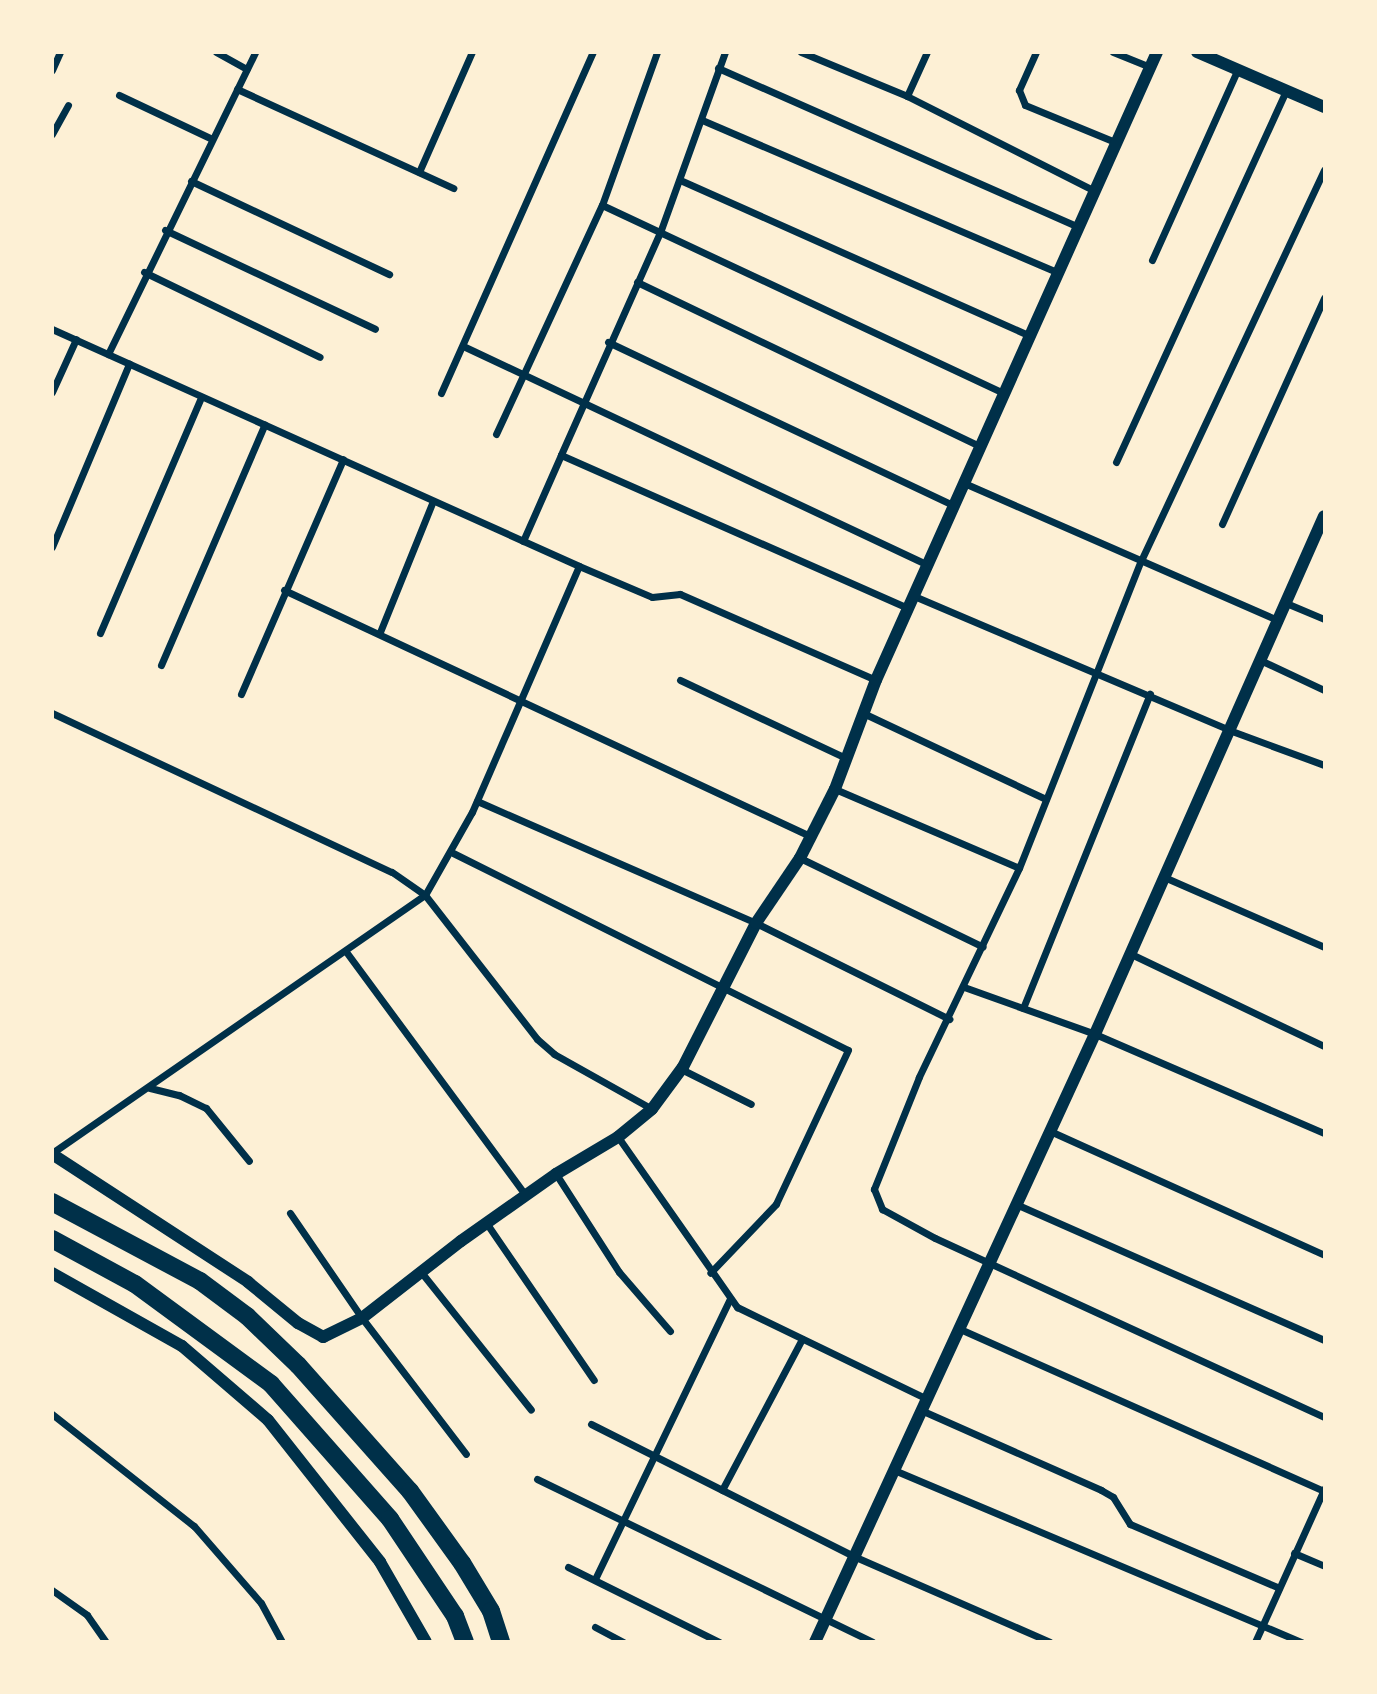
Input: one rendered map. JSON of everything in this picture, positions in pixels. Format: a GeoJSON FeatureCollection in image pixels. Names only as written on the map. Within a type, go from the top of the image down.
{"type":"FeatureCollection","features":[{"type":"Feature","properties":{"kind":"main road"},"geometry":{"type":"LineString","coordinates":[[52,1202],[200,1280],[247,1316],[299,1366],[410,1491],[462,1563],[491,1611],[502,1642]]}},
{"type":"Feature","properties":{"kind":"main road"},"geometry":{"type":"LineString","coordinates":[[52,1239],[135,1284],[271,1384],[390,1518],[455,1616],[465,1642]]}},
{"type":"Feature","properties":{"kind":"street"},"geometry":{"type":"LineString","coordinates":[[52,70],[60,52]]}},
{"type":"Feature","properties":{"kind":"street"},"geometry":{"type":"LineString","coordinates":[[216,52],[247,69]]}},
{"type":"Feature","properties":{"kind":"street"},"geometry":{"type":"LineString","coordinates":[[108,354],[144,272],[255,52]]}},
{"type":"Feature","properties":{"kind":"street"},"geometry":{"type":"LineString","coordinates":[[419,172],[472,52]]}},
{"type":"Feature","properties":{"kind":"street"},"geometry":{"type":"LineString","coordinates":[[441,393],[593,52]]}},
{"type":"Feature","properties":{"kind":"street"},"geometry":{"type":"LineString","coordinates":[[496,434],[602,205],[657,52]]}},
{"type":"Feature","properties":{"kind":"street"},"geometry":{"type":"LineString","coordinates":[[523,541],[608,342],[661,230],[725,52]]}},
{"type":"Feature","properties":{"kind":"street"},"geometry":{"type":"LineString","coordinates":[[801,52],[907,96],[1093,190]]}},
{"type":"Feature","properties":{"kind":"street"},"geometry":{"type":"LineString","coordinates":[[907,96],[926,52]]}},
{"type":"Feature","properties":{"kind":"street"},"geometry":{"type":"LineString","coordinates":[[1036,52],[1019,90],[1025,105],[1117,143]]}},
{"type":"Feature","properties":{"kind":"street"},"geometry":{"type":"LineString","coordinates":[[1114,52],[1150,67]]}},
{"type":"Feature","properties":{"kind":"street"},"geometry":{"type":"LineString","coordinates":[[579,566],[518,698],[453,853],[425,895],[347,953],[52,1154],[248,1282],[298,1323],[323,1337],[362,1318],[556,1174],[618,1137],[652,1109],[681,1069],[756,923],[800,858],[835,789],[876,680],[955,506],[1055,271],[1117,143],[1157,52]]}},
{"type":"Feature","properties":{"kind":"street"},"geometry":{"type":"LineString","coordinates":[[1197,52],[1237,71],[1324,104]]}},
{"type":"Feature","properties":{"kind":"street"},"geometry":{"type":"LineString","coordinates":[[718,68],[1076,226]]}},
{"type":"Feature","properties":{"kind":"street"},"geometry":{"type":"LineString","coordinates":[[1152,260],[1237,71]]}},
{"type":"Feature","properties":{"kind":"street"},"geometry":{"type":"LineString","coordinates":[[237,89],[453,188]]}},
{"type":"Feature","properties":{"kind":"street"},"geometry":{"type":"LineString","coordinates":[[1116,462],[1286,91]]}},
{"type":"Feature","properties":{"kind":"street"},"geometry":{"type":"LineString","coordinates":[[119,95],[212,139]]}},
{"type":"Feature","properties":{"kind":"street"},"geometry":{"type":"LineString","coordinates":[[52,134],[68,105]]}},
{"type":"Feature","properties":{"kind":"street"},"geometry":{"type":"LineString","coordinates":[[702,120],[1055,271]]}},
{"type":"Feature","properties":{"kind":"street"},"geometry":{"type":"LineString","coordinates":[[1325,170],[1140,560],[1093,672],[1019,868],[882,1161],[875,1196],[882,1209],[991,1263],[1325,1417]]}},
{"type":"Feature","properties":{"kind":"street"},"geometry":{"type":"LineString","coordinates":[[680,180],[1028,335]]}},
{"type":"Feature","properties":{"kind":"street"},"geometry":{"type":"LineString","coordinates":[[191,181],[388,274]]}},
{"type":"Feature","properties":{"kind":"street"},"geometry":{"type":"LineString","coordinates":[[602,205],[661,230],[1003,393]]}},
{"type":"Feature","properties":{"kind":"street"},"geometry":{"type":"LineString","coordinates":[[165,230],[375,329]]}},
{"type":"Feature","properties":{"kind":"street"},"geometry":{"type":"LineString","coordinates":[[144,272],[320,357]]}},
{"type":"Feature","properties":{"kind":"street"},"geometry":{"type":"LineString","coordinates":[[637,282],[980,446]]}},
{"type":"Feature","properties":{"kind":"street"},"geometry":{"type":"LineString","coordinates":[[1222,524],[1325,298]]}},
{"type":"Feature","properties":{"kind":"street"},"geometry":{"type":"LineString","coordinates":[[52,329],[579,566],[652,597],[680,594],[876,680]]}},
{"type":"Feature","properties":{"kind":"street"},"geometry":{"type":"LineString","coordinates":[[52,392],[76,339]]}},
{"type":"Feature","properties":{"kind":"street"},"geometry":{"type":"LineString","coordinates":[[608,342],[955,506]]}},
{"type":"Feature","properties":{"kind":"street"},"geometry":{"type":"LineString","coordinates":[[463,346],[928,565]]}},
{"type":"Feature","properties":{"kind":"street"},"geometry":{"type":"LineString","coordinates":[[52,547],[129,364]]}},
{"type":"Feature","properties":{"kind":"street"},"geometry":{"type":"LineString","coordinates":[[100,633],[201,397]]}},
{"type":"Feature","properties":{"kind":"street"},"geometry":{"type":"LineString","coordinates":[[161,664],[265,424]]}},
{"type":"Feature","properties":{"kind":"street"},"geometry":{"type":"LineString","coordinates":[[561,455],[911,602],[1150,694],[1229,730],[1325,765]]}},
{"type":"Feature","properties":{"kind":"street"},"geometry":{"type":"LineString","coordinates":[[241,694],[343,459]]}},
{"type":"Feature","properties":{"kind":"street"},"geometry":{"type":"LineString","coordinates":[[964,483],[1277,620]]}},
{"type":"Feature","properties":{"kind":"street"},"geometry":{"type":"LineString","coordinates":[[380,632],[433,500]]}},
{"type":"Feature","properties":{"kind":"street"},"geometry":{"type":"LineString","coordinates":[[815,1642],[851,1555],[926,1406],[1018,1205],[1325,516]]}},
{"type":"Feature","properties":{"kind":"street"},"geometry":{"type":"LineString","coordinates":[[284,590],[380,632],[812,837]]}},
{"type":"Feature","properties":{"kind":"street"},"geometry":{"type":"LineString","coordinates":[[1286,603],[1325,619]]}},
{"type":"Feature","properties":{"kind":"street"},"geometry":{"type":"LineString","coordinates":[[1261,660],[1325,690]]}},
{"type":"Feature","properties":{"kind":"street"},"geometry":{"type":"LineString","coordinates":[[680,680],[846,758]]}},
{"type":"Feature","properties":{"kind":"street"},"geometry":{"type":"LineString","coordinates":[[1023,1008],[1150,694]]}},
{"type":"Feature","properties":{"kind":"street"},"geometry":{"type":"LineString","coordinates":[[52,712],[377,864],[425,895],[537,1039],[554,1054],[652,1109]]}},
{"type":"Feature","properties":{"kind":"street"},"geometry":{"type":"LineString","coordinates":[[863,713],[1046,799]]}},
{"type":"Feature","properties":{"kind":"street"},"geometry":{"type":"LineString","coordinates":[[835,789],[1019,868]]}},
{"type":"Feature","properties":{"kind":"street"},"geometry":{"type":"LineString","coordinates":[[477,801],[756,923],[949,1019]]}},
{"type":"Feature","properties":{"kind":"street"},"geometry":{"type":"LineString","coordinates":[[453,853],[848,1050],[776,1204],[709,1273]]}},
{"type":"Feature","properties":{"kind":"street"},"geometry":{"type":"LineString","coordinates":[[800,858],[983,947]]}},
{"type":"Feature","properties":{"kind":"street"},"geometry":{"type":"LineString","coordinates":[[1164,877],[1325,947]]}},
{"type":"Feature","properties":{"kind":"street"},"geometry":{"type":"LineString","coordinates":[[347,953],[526,1196]]}},
{"type":"Feature","properties":{"kind":"street"},"geometry":{"type":"LineString","coordinates":[[1131,954],[1325,1046]]}},
{"type":"Feature","properties":{"kind":"street"},"geometry":{"type":"LineString","coordinates":[[964,987],[1095,1034],[1325,1133]]}},
{"type":"Feature","properties":{"kind":"street"},"geometry":{"type":"LineString","coordinates":[[681,1069],[751,1104]]}},
{"type":"Feature","properties":{"kind":"street"},"geometry":{"type":"LineString","coordinates":[[150,1088],[179,1095],[206,1108],[250,1161]]}},
{"type":"Feature","properties":{"kind":"street"},"geometry":{"type":"LineString","coordinates":[[1050,1131],[1325,1255]]}},
{"type":"Feature","properties":{"kind":"street"},"geometry":{"type":"LineString","coordinates":[[618,1137],[729,1300],[926,1406],[1101,1490],[1113,1497],[1130,1524],[1279,1588]]}},
{"type":"Feature","properties":{"kind":"street"},"geometry":{"type":"LineString","coordinates":[[556,1174],[619,1272],[670,1331]]}},
{"type":"Feature","properties":{"kind":"street"},"geometry":{"type":"LineString","coordinates":[[1018,1205],[1325,1340]]}},
{"type":"Feature","properties":{"kind":"street"},"geometry":{"type":"LineString","coordinates":[[290,1213],[362,1318],[466,1454]]}},
{"type":"Feature","properties":{"kind":"street"},"geometry":{"type":"LineString","coordinates":[[487,1224],[594,1380]]}},
{"type":"Feature","properties":{"kind":"street"},"geometry":{"type":"LineString","coordinates":[[421,1272],[531,1410]]}},
{"type":"Feature","properties":{"kind":"street"},"geometry":{"type":"LineString","coordinates":[[52,1273],[182,1346],[268,1420],[380,1562],[426,1642]]}},
{"type":"Feature","properties":{"kind":"street"},"geometry":{"type":"LineString","coordinates":[[595,1579],[656,1458],[729,1300]]}},
{"type":"Feature","properties":{"kind":"street"},"geometry":{"type":"LineString","coordinates":[[960,1329],[1324,1490],[1255,1642]]}},
{"type":"Feature","properties":{"kind":"street"},"geometry":{"type":"LineString","coordinates":[[722,1490],[802,1339]]}},
{"type":"Feature","properties":{"kind":"street"},"geometry":{"type":"LineString","coordinates":[[52,1414],[159,1495],[209,1540],[261,1603],[282,1642]]}},
{"type":"Feature","properties":{"kind":"street"},"geometry":{"type":"LineString","coordinates":[[591,1424],[851,1555],[1050,1642]]}},
{"type":"Feature","properties":{"kind":"street"},"geometry":{"type":"LineString","coordinates":[[894,1470],[1302,1642]]}},
{"type":"Feature","properties":{"kind":"street"},"geometry":{"type":"LineString","coordinates":[[537,1479],[873,1642]]}},
{"type":"Feature","properties":{"kind":"street"},"geometry":{"type":"LineString","coordinates":[[1294,1553],[1325,1566]]}},
{"type":"Feature","properties":{"kind":"street"},"geometry":{"type":"LineString","coordinates":[[568,1567],[719,1642]]}},
{"type":"Feature","properties":{"kind":"street"},"geometry":{"type":"LineString","coordinates":[[52,1591],[87,1615],[106,1642]]}},
{"type":"Feature","properties":{"kind":"street"},"geometry":{"type":"LineString","coordinates":[[595,1627],[623,1642]]}}]}
